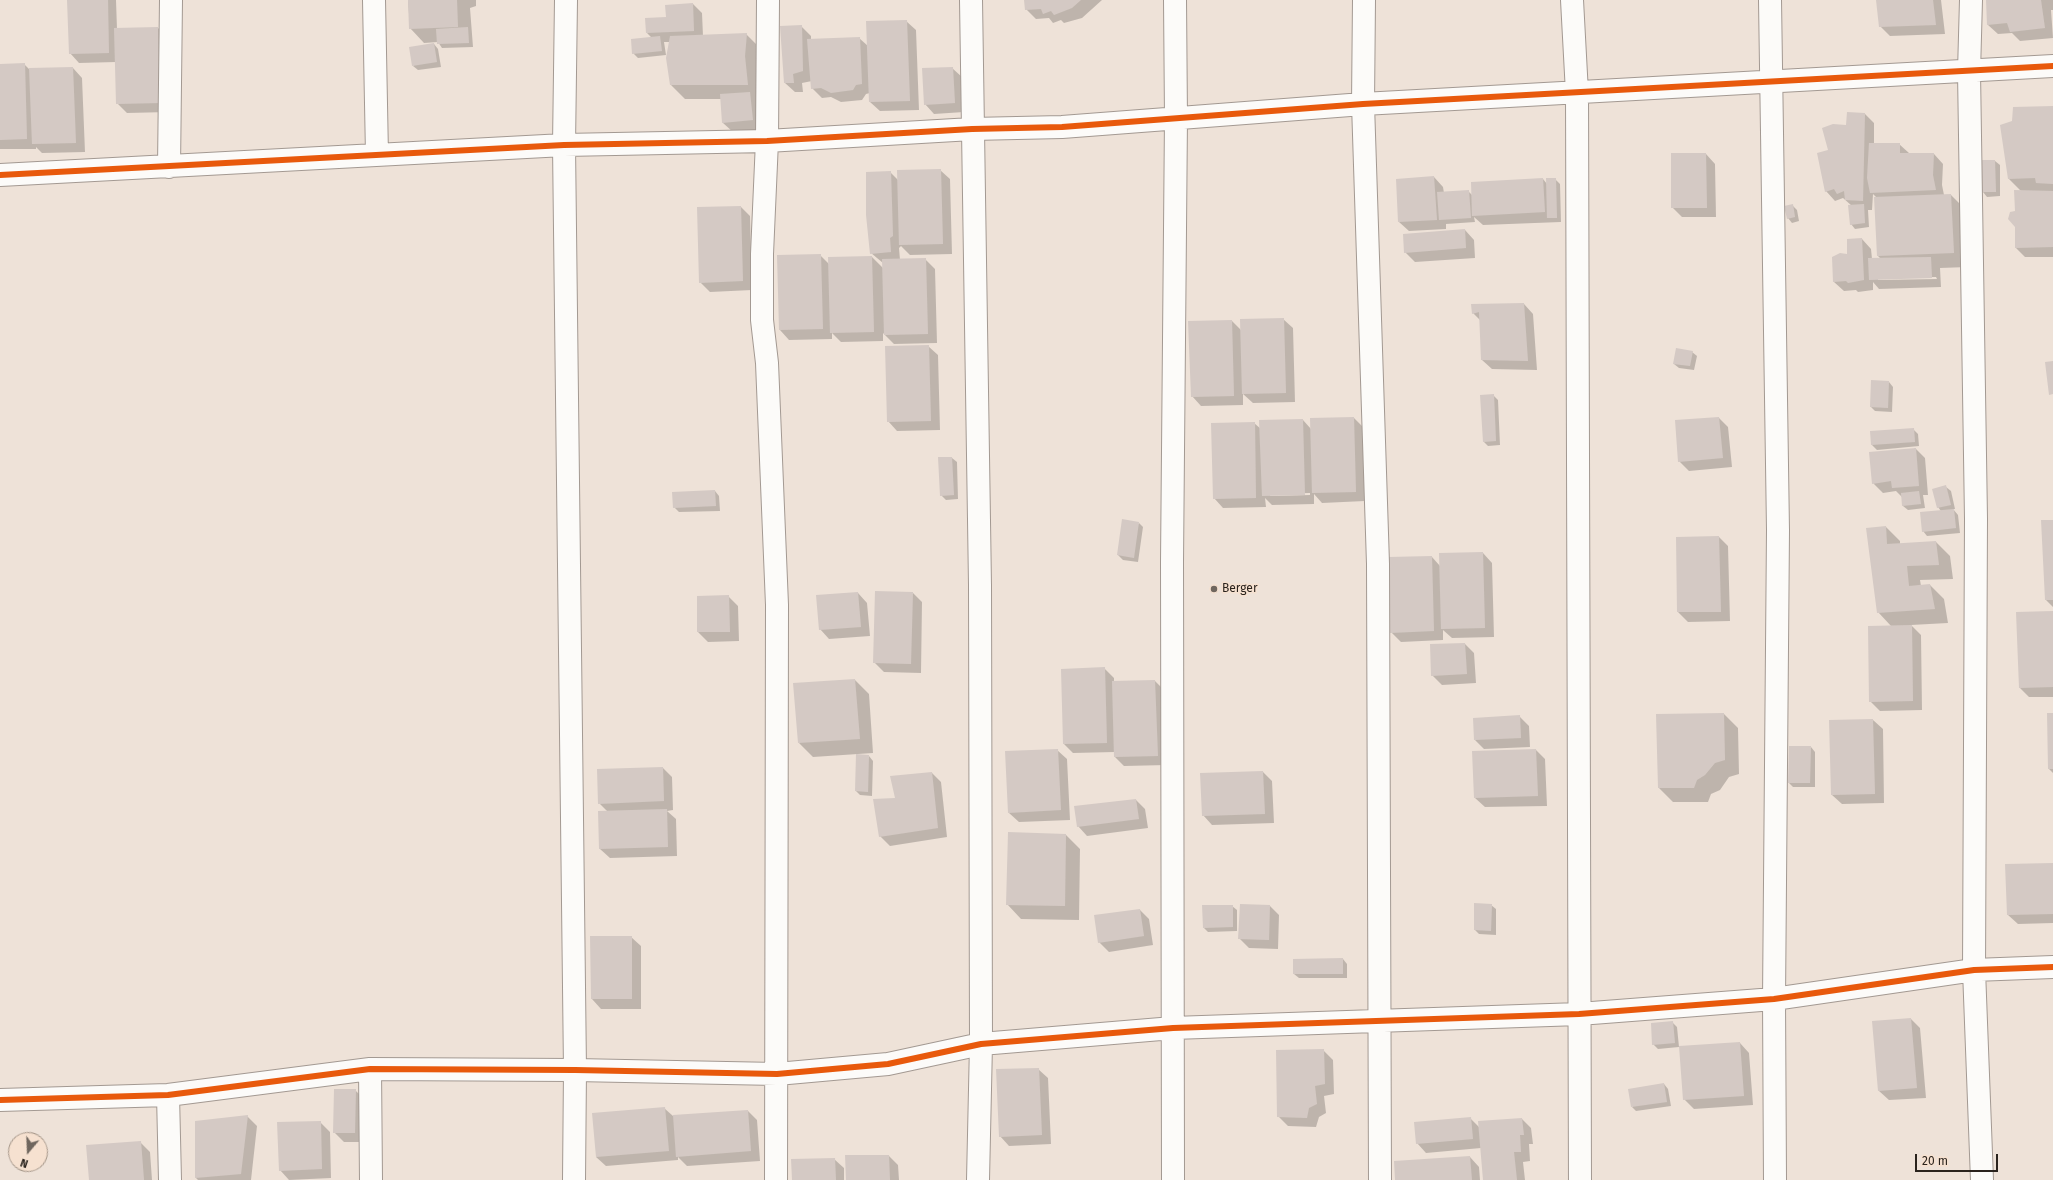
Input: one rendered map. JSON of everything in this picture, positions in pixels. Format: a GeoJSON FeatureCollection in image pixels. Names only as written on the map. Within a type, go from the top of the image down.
{"type":"FeatureCollection","features":[{"type":"Feature","properties":{"kind":"street"},"geometry":{"type":"LineString","coordinates":[[169,167],[171,0]]}},
{"type":"Feature","properties":{"kind":"street"},"geometry":{"type":"LineString","coordinates":[[374,0],[377,155]]}},
{"type":"Feature","properties":{"kind":"street"},"geometry":{"type":"LineString","coordinates":[[566,0],[564,145],[575,1070],[574,1180]]}},
{"type":"Feature","properties":{"kind":"street"},"geometry":{"type":"LineString","coordinates":[[768,0],[767,141],[762,254],[762,320],[767,363],[777,605],[776,1180]]}},
{"type":"Feature","properties":{"kind":"street"},"geometry":{"type":"LineString","coordinates":[[971,0],[980,585],[981,1044],[978,1180]]}},
{"type":"Feature","properties":{"kind":"street"},"geometry":{"type":"LineString","coordinates":[[1173,1180],[1172,562],[1176,118],[1175,0]]}},
{"type":"Feature","properties":{"kind":"street"},"geometry":{"type":"LineString","coordinates":[[1364,0],[1363,104],[1378,564],[1381,1022],[1380,1180]]}},
{"type":"Feature","properties":{"kind":"street"},"geometry":{"type":"LineString","coordinates":[[1572,0],[1578,93],[1580,1180]]}},
{"type":"Feature","properties":{"kind":"street"},"geometry":{"type":"LineString","coordinates":[[1770,0],[1778,530],[1774,999],[1775,1180]]}},
{"type":"Feature","properties":{"kind":"street"},"geometry":{"type":"LineString","coordinates":[[1971,0],[1969,72],[1976,519],[1974,970],[1982,1180]]}},
{"type":"Feature","properties":{"kind":"street"},"geometry":{"type":"LineString","coordinates":[[0,175],[564,145],[767,141],[972,129],[1062,127],[1363,104],[1772,83],[2053,66]]}},
{"type":"Feature","properties":{"kind":"street"},"geometry":{"type":"LineString","coordinates":[[0,1100],[168,1095],[370,1069],[575,1070],[777,1074],[888,1064],[981,1044],[1173,1028],[1579,1014],[1774,999],[1974,970],[2053,967]]}},
{"type":"Feature","properties":{"kind":"street"},"geometry":{"type":"LineString","coordinates":[[370,1069],[371,1180]]}},
{"type":"Feature","properties":{"kind":"street"},"geometry":{"type":"LineString","coordinates":[[168,1095],[170,1180]]}},
{"type":"Feature","properties":{"kind":"building"},"geometry":{"type":"Polygon","coordinates":[[[67,0],[108,0],[109,53],[69,54],[67,0]]]}},
{"type":"Feature","properties":{"kind":"building"},"geometry":{"type":"Polygon","coordinates":[[[408,0],[457,0],[458,27],[409,29],[408,0]]]}},
{"type":"Feature","properties":{"kind":"building"},"geometry":{"type":"Polygon","coordinates":[[[1024,0],[1081,0],[1072,8],[1054,15],[1051,11],[1043,14],[1041,9],[1025,10],[1024,0]]]}},
{"type":"Feature","properties":{"kind":"building"},"geometry":{"type":"Polygon","coordinates":[[[1876,0],[1933,0],[1936,25],[1879,27],[1876,0]]]}},
{"type":"Feature","properties":{"kind":"building"},"geometry":{"type":"Polygon","coordinates":[[[1986,0],[2041,0],[2045,28],[2010,32],[2007,23],[1987,25],[1986,0]]]}},
{"type":"Feature","properties":{"kind":"building"},"geometry":{"type":"Polygon","coordinates":[[[693,3],[694,31],[646,33],[645,18],[666,17],[665,5],[693,3]]]}},
{"type":"Feature","properties":{"kind":"building"},"geometry":{"type":"Polygon","coordinates":[[[907,20],[910,101],[869,102],[866,21],[907,20]]]}},
{"type":"Feature","properties":{"kind":"building"},"geometry":{"type":"Polygon","coordinates":[[[802,25],[803,71],[793,74],[794,83],[784,83],[780,26],[802,25]]]}},
{"type":"Feature","properties":{"kind":"building"},"geometry":{"type":"Polygon","coordinates":[[[158,27],[160,103],[116,104],[114,28],[158,27]]]}},
{"type":"Feature","properties":{"kind":"building"},"geometry":{"type":"Polygon","coordinates":[[[468,27],[469,43],[437,44],[436,29],[468,27]]]}},
{"type":"Feature","properties":{"kind":"building"},"geometry":{"type":"Polygon","coordinates":[[[747,33],[745,56],[748,85],[670,85],[666,58],[670,36],[747,33]]]}},
{"type":"Feature","properties":{"kind":"building"},"geometry":{"type":"Polygon","coordinates":[[[660,36],[662,51],[632,54],[631,39],[660,36]]]}},
{"type":"Feature","properties":{"kind":"building"},"geometry":{"type":"Polygon","coordinates":[[[860,37],[862,84],[856,85],[853,90],[831,93],[821,88],[811,89],[807,39],[860,37]]]}},
{"type":"Feature","properties":{"kind":"building"},"geometry":{"type":"Polygon","coordinates":[[[434,43],[437,62],[412,66],[409,47],[434,43]]]}},
{"type":"Feature","properties":{"kind":"building"},"geometry":{"type":"Polygon","coordinates":[[[25,63],[27,139],[0,140],[0,64],[25,63]]]}},
{"type":"Feature","properties":{"kind":"building"},"geometry":{"type":"Polygon","coordinates":[[[73,67],[76,143],[32,144],[29,68],[73,67]]]}},
{"type":"Feature","properties":{"kind":"building"},"geometry":{"type":"Polygon","coordinates":[[[953,67],[955,103],[924,105],[922,68],[953,67]]]}},
{"type":"Feature","properties":{"kind":"building"},"geometry":{"type":"Polygon","coordinates":[[[750,92],[753,120],[722,123],[720,94],[750,92]]]}},
{"type":"Feature","properties":{"kind":"building"},"geometry":{"type":"Polygon","coordinates":[[[2053,106],[2053,184],[2036,183],[2035,178],[2008,179],[2000,125],[2012,121],[2013,107],[2053,106]]]}},
{"type":"Feature","properties":{"kind":"building"},"geometry":{"type":"Polygon","coordinates":[[[1847,112],[1865,113],[1863,201],[1845,200],[1844,191],[1837,194],[1834,189],[1825,192],[1817,153],[1828,150],[1822,128],[1833,124],[1846,125],[1847,112]]]}},
{"type":"Feature","properties":{"kind":"building"},"geometry":{"type":"Polygon","coordinates":[[[1869,143],[1900,143],[1900,153],[1934,153],[1933,175],[1936,190],[1870,193],[1867,178],[1869,143]]]}},
{"type":"Feature","properties":{"kind":"building"},"geometry":{"type":"Polygon","coordinates":[[[1671,153],[1706,153],[1707,208],[1671,208],[1671,153]]]}},
{"type":"Feature","properties":{"kind":"building"},"geometry":{"type":"Polygon","coordinates":[[[1981,160],[1995,160],[1996,192],[1982,192],[1981,160]]]}},
{"type":"Feature","properties":{"kind":"building"},"geometry":{"type":"Polygon","coordinates":[[[941,169],[943,244],[899,245],[897,170],[941,169]]]}},
{"type":"Feature","properties":{"kind":"building"},"geometry":{"type":"Polygon","coordinates":[[[891,171],[893,236],[890,238],[891,252],[870,254],[866,215],[866,172],[891,171]]]}},
{"type":"Feature","properties":{"kind":"building"},"geometry":{"type":"Polygon","coordinates":[[[1434,176],[1437,220],[1398,222],[1396,179],[1434,176]]]}},
{"type":"Feature","properties":{"kind":"building"},"geometry":{"type":"Polygon","coordinates":[[[1543,178],[1545,212],[1472,216],[1471,182],[1543,178]]]}},
{"type":"Feature","properties":{"kind":"building"},"geometry":{"type":"Polygon","coordinates":[[[1546,178],[1556,178],[1557,218],[1547,218],[1546,178]]]}},
{"type":"Feature","properties":{"kind":"building"},"geometry":{"type":"Polygon","coordinates":[[[1469,190],[1471,218],[1439,220],[1437,192],[1469,190]]]}},
{"type":"Feature","properties":{"kind":"building"},"geometry":{"type":"Polygon","coordinates":[[[2014,190],[2053,191],[2053,247],[2015,248],[2015,227],[2008,219],[2010,212],[2015,211],[2014,190]]]}},
{"type":"Feature","properties":{"kind":"building"},"geometry":{"type":"Polygon","coordinates":[[[1951,194],[1954,253],[1877,256],[1874,197],[1951,194]]]}},
{"type":"Feature","properties":{"kind":"building"},"geometry":{"type":"Polygon","coordinates":[[[1793,204],[1795,217],[1787,219],[1784,206],[1793,204]]]}},
{"type":"Feature","properties":{"kind":"building"},"geometry":{"type":"Polygon","coordinates":[[[1864,204],[1865,223],[1850,225],[1848,205],[1864,204]]]}},
{"type":"Feature","properties":{"kind":"building"},"geometry":{"type":"Polygon","coordinates":[[[741,206],[743,281],[699,283],[697,207],[741,206]]]}},
{"type":"Feature","properties":{"kind":"building"},"geometry":{"type":"Polygon","coordinates":[[[1465,229],[1466,248],[1404,253],[1403,234],[1465,229]]]}},
{"type":"Feature","properties":{"kind":"building"},"geometry":{"type":"Polygon","coordinates":[[[1862,238],[1864,280],[1848,283],[1846,281],[1833,282],[1832,257],[1840,253],[1847,254],[1847,239],[1862,238]]]}},
{"type":"Feature","properties":{"kind":"building"},"geometry":{"type":"Polygon","coordinates":[[[821,254],[823,329],[779,330],[777,255],[821,254]]]}},
{"type":"Feature","properties":{"kind":"building"},"geometry":{"type":"Polygon","coordinates":[[[872,256],[874,332],[830,333],[828,257],[872,256]]]}},
{"type":"Feature","properties":{"kind":"building"},"geometry":{"type":"Polygon","coordinates":[[[1931,257],[1932,278],[1869,280],[1868,258],[1931,257]]]}},
{"type":"Feature","properties":{"kind":"building"},"geometry":{"type":"Polygon","coordinates":[[[926,258],[928,334],[884,335],[882,259],[926,258]]]}},
{"type":"Feature","properties":{"kind":"building"},"geometry":{"type":"Polygon","coordinates":[[[1524,303],[1528,361],[1481,360],[1479,312],[1472,314],[1471,304],[1524,303]]]}},
{"type":"Feature","properties":{"kind":"building"},"geometry":{"type":"Polygon","coordinates":[[[1284,318],[1286,393],[1242,394],[1240,319],[1284,318]]]}},
{"type":"Feature","properties":{"kind":"building"},"geometry":{"type":"Polygon","coordinates":[[[1232,320],[1234,396],[1191,397],[1188,321],[1232,320]]]}},
{"type":"Feature","properties":{"kind":"building"},"geometry":{"type":"Polygon","coordinates":[[[929,345],[931,421],[887,422],[885,346],[929,345]]]}},
{"type":"Feature","properties":{"kind":"building"},"geometry":{"type":"Polygon","coordinates":[[[1676,348],[1693,351],[1690,366],[1673,364],[1676,348]]]}},
{"type":"Feature","properties":{"kind":"building"},"geometry":{"type":"Polygon","coordinates":[[[2053,361],[2053,394],[2049,395],[2045,362],[2053,361]]]}},
{"type":"Feature","properties":{"kind":"building"},"geometry":{"type":"Polygon","coordinates":[[[1871,380],[1889,381],[1888,408],[1870,407],[1871,380]]]}},
{"type":"Feature","properties":{"kind":"building"},"geometry":{"type":"Polygon","coordinates":[[[1494,394],[1496,441],[1483,442],[1480,395],[1494,394]]]}},
{"type":"Feature","properties":{"kind":"building"},"geometry":{"type":"Polygon","coordinates":[[[1354,417],[1356,492],[1312,493],[1310,418],[1354,417]]]}},
{"type":"Feature","properties":{"kind":"building"},"geometry":{"type":"Polygon","coordinates":[[[1719,417],[1723,458],[1678,462],[1675,420],[1719,417]]]}},
{"type":"Feature","properties":{"kind":"building"},"geometry":{"type":"Polygon","coordinates":[[[1303,419],[1305,495],[1262,496],[1259,420],[1303,419]]]}},
{"type":"Feature","properties":{"kind":"building"},"geometry":{"type":"Polygon","coordinates":[[[1255,422],[1256,498],[1213,499],[1211,423],[1255,422]]]}},
{"type":"Feature","properties":{"kind":"building"},"geometry":{"type":"Polygon","coordinates":[[[1914,428],[1915,442],[1871,445],[1870,431],[1914,428]]]}},
{"type":"Feature","properties":{"kind":"building"},"geometry":{"type":"Polygon","coordinates":[[[1916,448],[1919,486],[1892,488],[1891,481],[1872,484],[1869,452],[1916,448]]]}},
{"type":"Feature","properties":{"kind":"building"},"geometry":{"type":"Polygon","coordinates":[[[938,457],[952,457],[954,495],[940,496],[938,457]]]}},
{"type":"Feature","properties":{"kind":"building"},"geometry":{"type":"Polygon","coordinates":[[[1946,485],[1951,505],[1937,508],[1932,489],[1946,485]]]}},
{"type":"Feature","properties":{"kind":"building"},"geometry":{"type":"Polygon","coordinates":[[[715,490],[716,506],[673,508],[672,492],[715,490]]]}},
{"type":"Feature","properties":{"kind":"building"},"geometry":{"type":"Polygon","coordinates":[[[1919,491],[1921,504],[1902,506],[1901,493],[1919,491]]]}},
{"type":"Feature","properties":{"kind":"building"},"geometry":{"type":"Polygon","coordinates":[[[1954,509],[1956,528],[1922,532],[1920,512],[1954,509]]]}},
{"type":"Feature","properties":{"kind":"building"},"geometry":{"type":"Polygon","coordinates":[[[1122,519],[1139,522],[1134,558],[1117,555],[1122,519]]]}},
{"type":"Feature","properties":{"kind":"building"},"geometry":{"type":"Polygon","coordinates":[[[2041,520],[2053,520],[2053,600],[2045,600],[2041,520]]]}},
{"type":"Feature","properties":{"kind":"building"},"geometry":{"type":"Polygon","coordinates":[[[1886,526],[1887,544],[1936,541],[1939,565],[1907,566],[1909,586],[1930,584],[1935,609],[1877,613],[1866,528],[1886,526]]]}},
{"type":"Feature","properties":{"kind":"building"},"geometry":{"type":"Polygon","coordinates":[[[1719,536],[1721,612],[1677,612],[1676,537],[1719,536]]]}},
{"type":"Feature","properties":{"kind":"building"},"geometry":{"type":"Polygon","coordinates":[[[1483,552],[1485,628],[1441,629],[1439,553],[1483,552]]]}},
{"type":"Feature","properties":{"kind":"building"},"geometry":{"type":"Polygon","coordinates":[[[1432,556],[1434,631],[1390,633],[1388,557],[1432,556]]]}},
{"type":"Feature","properties":{"kind":"building"},"geometry":{"type":"Polygon","coordinates":[[[875,591],[913,592],[911,664],[873,663],[875,591]]]}},
{"type":"Feature","properties":{"kind":"building"},"geometry":{"type":"Polygon","coordinates":[[[858,592],[861,627],[819,630],[816,595],[858,592]]]}},
{"type":"Feature","properties":{"kind":"building"},"geometry":{"type":"Polygon","coordinates":[[[729,595],[730,632],[697,632],[697,596],[729,595]]]}},
{"type":"Feature","properties":{"kind":"building"},"geometry":{"type":"Polygon","coordinates":[[[2053,611],[2053,687],[2019,688],[2016,612],[2053,611]]]}},
{"type":"Feature","properties":{"kind":"building"},"geometry":{"type":"Polygon","coordinates":[[[1912,625],[1913,701],[1869,702],[1868,626],[1912,625]]]}},
{"type":"Feature","properties":{"kind":"building"},"geometry":{"type":"Polygon","coordinates":[[[1465,643],[1467,674],[1431,676],[1430,644],[1465,643]]]}},
{"type":"Feature","properties":{"kind":"building"},"geometry":{"type":"Polygon","coordinates":[[[1105,667],[1107,743],[1063,744],[1061,669],[1105,667]]]}},
{"type":"Feature","properties":{"kind":"building"},"geometry":{"type":"Polygon","coordinates":[[[855,679],[860,739],[798,743],[793,683],[855,679]]]}},
{"type":"Feature","properties":{"kind":"building"},"geometry":{"type":"Polygon","coordinates":[[[1155,680],[1158,756],[1114,757],[1112,681],[1155,680]]]}},
{"type":"Feature","properties":{"kind":"building"},"geometry":{"type":"Polygon","coordinates":[[[1724,713],[1725,760],[1715,763],[1705,775],[1697,780],[1694,788],[1658,788],[1656,714],[1724,713]]]}},
{"type":"Feature","properties":{"kind":"building"},"geometry":{"type":"Polygon","coordinates":[[[2047,713],[2053,713],[2053,769],[2048,769],[2047,713]]]}},
{"type":"Feature","properties":{"kind":"building"},"geometry":{"type":"Polygon","coordinates":[[[1520,715],[1521,738],[1474,740],[1473,718],[1520,715]]]}},
{"type":"Feature","properties":{"kind":"building"},"geometry":{"type":"Polygon","coordinates":[[[1873,719],[1875,794],[1831,795],[1829,720],[1873,719]]]}},
{"type":"Feature","properties":{"kind":"building"},"geometry":{"type":"Polygon","coordinates":[[[1789,746],[1811,746],[1810,783],[1788,783],[1789,746]]]}},
{"type":"Feature","properties":{"kind":"building"},"geometry":{"type":"Polygon","coordinates":[[[1058,749],[1061,810],[1008,813],[1005,751],[1058,749]]]}},
{"type":"Feature","properties":{"kind":"building"},"geometry":{"type":"Polygon","coordinates":[[[1536,749],[1538,796],[1474,798],[1472,751],[1536,749]]]}},
{"type":"Feature","properties":{"kind":"building"},"geometry":{"type":"Polygon","coordinates":[[[856,754],[869,755],[868,792],[855,791],[856,754]]]}},
{"type":"Feature","properties":{"kind":"building"},"geometry":{"type":"Polygon","coordinates":[[[663,767],[664,801],[598,804],[597,769],[663,767]]]}},
{"type":"Feature","properties":{"kind":"building"},"geometry":{"type":"Polygon","coordinates":[[[1263,771],[1265,814],[1202,816],[1200,773],[1263,771]]]}},
{"type":"Feature","properties":{"kind":"building"},"geometry":{"type":"Polygon","coordinates":[[[932,772],[938,828],[879,837],[873,799],[895,798],[890,776],[932,772]]]}},
{"type":"Feature","properties":{"kind":"building"},"geometry":{"type":"Polygon","coordinates":[[[1136,799],[1139,819],[1077,827],[1074,806],[1136,799]]]}},
{"type":"Feature","properties":{"kind":"building"},"geometry":{"type":"Polygon","coordinates":[[[667,809],[668,847],[599,849],[598,811],[667,809]]]}},
{"type":"Feature","properties":{"kind":"building"},"geometry":{"type":"Polygon","coordinates":[[[1008,832],[1066,834],[1065,906],[1006,905],[1008,832]]]}},
{"type":"Feature","properties":{"kind":"building"},"geometry":{"type":"Polygon","coordinates":[[[2053,863],[2053,914],[2007,915],[2005,864],[2053,863]]]}},
{"type":"Feature","properties":{"kind":"building"},"geometry":{"type":"Polygon","coordinates":[[[1474,903],[1492,904],[1491,931],[1474,930],[1474,903]]]}},
{"type":"Feature","properties":{"kind":"building"},"geometry":{"type":"Polygon","coordinates":[[[1240,904],[1270,905],[1269,940],[1238,939],[1240,904]]]}},
{"type":"Feature","properties":{"kind":"building"},"geometry":{"type":"Polygon","coordinates":[[[1202,905],[1233,905],[1233,927],[1203,928],[1202,905]]]}},
{"type":"Feature","properties":{"kind":"building"},"geometry":{"type":"Polygon","coordinates":[[[1140,909],[1144,936],[1098,943],[1094,915],[1140,909]]]}},
{"type":"Feature","properties":{"kind":"building"},"geometry":{"type":"Polygon","coordinates":[[[590,936],[632,936],[632,999],[591,999],[590,936]]]}},
{"type":"Feature","properties":{"kind":"building"},"geometry":{"type":"Polygon","coordinates":[[[1343,958],[1343,974],[1293,974],[1293,959],[1343,958]]]}},
{"type":"Feature","properties":{"kind":"building"},"geometry":{"type":"Polygon","coordinates":[[[1911,1018],[1917,1088],[1878,1091],[1872,1021],[1911,1018]]]}},
{"type":"Feature","properties":{"kind":"building"},"geometry":{"type":"Polygon","coordinates":[[[1673,1021],[1675,1043],[1652,1045],[1651,1023],[1673,1021]]]}},
{"type":"Feature","properties":{"kind":"building"},"geometry":{"type":"Polygon","coordinates":[[[1740,1042],[1744,1096],[1683,1100],[1679,1046],[1740,1042]]]}},
{"type":"Feature","properties":{"kind":"building"},"geometry":{"type":"Polygon","coordinates":[[[1324,1049],[1325,1084],[1315,1086],[1317,1104],[1309,1108],[1307,1118],[1277,1117],[1276,1050],[1324,1049]]]}},
{"type":"Feature","properties":{"kind":"building"},"geometry":{"type":"Polygon","coordinates":[[[1039,1068],[1042,1135],[999,1137],[996,1069],[1039,1068]]]}},
{"type":"Feature","properties":{"kind":"building"},"geometry":{"type":"Polygon","coordinates":[[[1664,1083],[1667,1102],[1631,1107],[1628,1089],[1664,1083]]]}},
{"type":"Feature","properties":{"kind":"building"},"geometry":{"type":"Polygon","coordinates":[[[334,1089],[356,1089],[355,1133],[333,1133],[334,1089]]]}},
{"type":"Feature","properties":{"kind":"building"},"geometry":{"type":"Polygon","coordinates":[[[665,1107],[669,1151],[596,1157],[592,1113],[665,1107]]]}},
{"type":"Feature","properties":{"kind":"building"},"geometry":{"type":"Polygon","coordinates":[[[748,1110],[751,1151],[676,1157],[673,1115],[748,1110]]]}},
{"type":"Feature","properties":{"kind":"building"},"geometry":{"type":"Polygon","coordinates":[[[248,1115],[241,1174],[195,1178],[195,1121],[248,1115]]]}},
{"type":"Feature","properties":{"kind":"building"},"geometry":{"type":"Polygon","coordinates":[[[1471,1117],[1473,1139],[1416,1144],[1414,1122],[1471,1117]]]}},
{"type":"Feature","properties":{"kind":"building"},"geometry":{"type":"Polygon","coordinates":[[[1522,1118],[1524,1135],[1520,1135],[1521,1152],[1514,1152],[1517,1180],[1483,1180],[1478,1121],[1522,1118]]]}},
{"type":"Feature","properties":{"kind":"building"},"geometry":{"type":"Polygon","coordinates":[[[321,1121],[322,1169],[279,1171],[277,1122],[321,1121]]]}},
{"type":"Feature","properties":{"kind":"building"},"geometry":{"type":"Polygon","coordinates":[[[141,1141],[144,1180],[89,1180],[86,1145],[141,1141]]]}},
{"type":"Feature","properties":{"kind":"building"},"geometry":{"type":"Polygon","coordinates":[[[845,1155],[889,1155],[890,1180],[846,1180],[845,1155]]]}},
{"type":"Feature","properties":{"kind":"building"},"geometry":{"type":"Polygon","coordinates":[[[1470,1156],[1472,1180],[1395,1180],[1394,1161],[1470,1156]]]}},
{"type":"Feature","properties":{"kind":"building"},"geometry":{"type":"Polygon","coordinates":[[[835,1158],[836,1180],[792,1180],[791,1159],[835,1158]]]}},
{"type":"Feature","properties":{"kind":"cycle path"},"geometry":{"type":"LineString","coordinates":[[0,175],[564,145],[767,141],[972,129],[1062,127],[1363,104],[2053,66]]}},
{"type":"Feature","properties":{"kind":"cycle path"},"geometry":{"type":"LineString","coordinates":[[0,1100],[168,1095],[370,1069],[575,1070],[777,1074],[888,1064],[981,1044],[1173,1028],[1579,1014],[1774,999],[1974,970],[2053,967]]}},
{"type":"Feature","properties":{"kind":"place","name":"Berger"},"geometry":{"type":"Point","coordinates":[1214,589]}}]}
